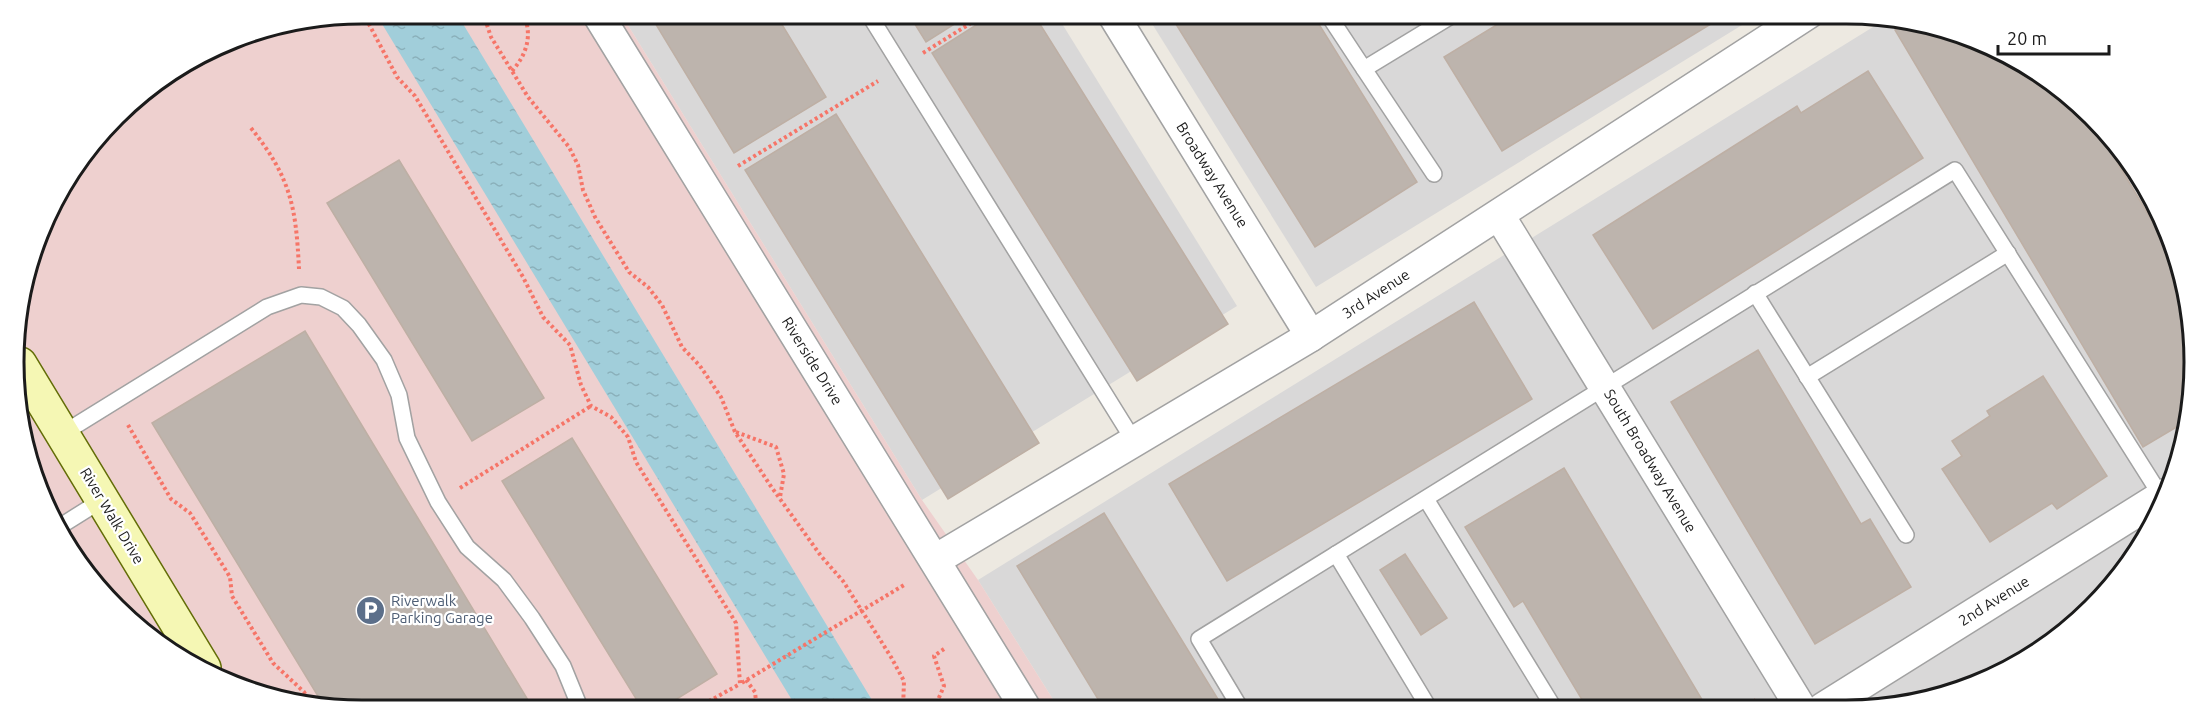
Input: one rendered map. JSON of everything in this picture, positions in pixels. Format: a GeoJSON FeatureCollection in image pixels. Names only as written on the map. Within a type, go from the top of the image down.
{"type":"FeatureCollection","features":[{"type":"Feature","properties":{"kind":"street","name":"Riverside Drive"},"geometry":{"type":"LineString","coordinates":[[603,24],[1021,700]]}},
{"type":"Feature","properties":{"kind":"street","name":"Broadway Avenue"},"geometry":{"type":"LineString","coordinates":[[1118,24],[1311,336]]}},
{"type":"Feature","properties":{"kind":"street","name":"3rd Avenue"},"geometry":{"type":"LineString","coordinates":[[935,560],[1311,336],[1794,24]]}},
{"type":"Feature","properties":{"kind":"street","name":"South Broadway Avenue"},"geometry":{"type":"LineString","coordinates":[[1499,215],[1796,700]]}},
{"type":"Feature","properties":{"kind":"street","name":"River Walk Drive"},"geometry":{"type":"LineString","coordinates":[[24,371],[190,653]]}},
{"type":"Feature","properties":{"kind":"street","name":"2nd Avenue"},"geometry":{"type":"LineString","coordinates":[[1836,700],[2153,503]]}},
{"type":"Feature","properties":{"kind":"lane"},"geometry":{"type":"LineString","coordinates":[[874,24],[1134,441]]}},
{"type":"Feature","properties":{"kind":"lane"},"geometry":{"type":"LineString","coordinates":[[1334,24],[1434,174]]}},
{"type":"Feature","properties":{"kind":"lane"},"geometry":{"type":"LineString","coordinates":[[1364,69],[1439,24]]}},
{"type":"Feature","properties":{"kind":"lane"},"geometry":{"type":"LineString","coordinates":[[1236,700],[1199,639],[1955,170],[2159,488]]}},
{"type":"Feature","properties":{"kind":"lane"},"geometry":{"type":"LineString","coordinates":[[1807,377],[2008,253]]}},
{"type":"Feature","properties":{"kind":"lane"},"geometry":{"type":"LineString","coordinates":[[1755,293],[1906,535]]}},
{"type":"Feature","properties":{"kind":"lane"},"geometry":{"type":"LineString","coordinates":[[62,434],[267,307],[301,295],[321,297],[344,308],[384,360],[399,394],[406,438],[438,502],[467,547],[504,580],[532,618],[563,666],[577,700]]}},
{"type":"Feature","properties":{"kind":"lane"},"geometry":{"type":"LineString","coordinates":[[1426,499],[1549,700]]}},
{"type":"Feature","properties":{"kind":"lane"},"geometry":{"type":"LineString","coordinates":[[65,523],[102,500]]}},
{"type":"Feature","properties":{"kind":"lane"},"geometry":{"type":"LineString","coordinates":[[1336,554],[1424,700]]}},
{"type":"Feature","properties":{"kind":"path"},"geometry":{"type":"LineString","coordinates":[[368,24],[397,77],[415,96],[523,277],[543,317],[570,345],[581,385],[591,406],[610,417],[628,437],[636,462],[736,623],[740,684]]}},
{"type":"Feature","properties":{"kind":"path"},"geometry":{"type":"LineString","coordinates":[[486,24],[491,37],[528,97],[569,147],[578,165],[583,190],[595,217],[629,272],[648,287],[662,305],[682,347],[700,366],[721,397],[735,432],[821,556],[843,581],[904,681],[903,700]]}},
{"type":"Feature","properties":{"kind":"path"},"geometry":{"type":"LineString","coordinates":[[512,71],[523,59],[528,47],[525,24]]}},
{"type":"Feature","properties":{"kind":"path"},"geometry":{"type":"LineString","coordinates":[[738,166],[971,24]]}},
{"type":"Feature","properties":{"kind":"path"},"geometry":{"type":"LineString","coordinates":[[251,128],[268,148],[289,186],[297,220],[301,295]]}},
{"type":"Feature","properties":{"kind":"path"},"geometry":{"type":"LineString","coordinates":[[115,402],[171,499],[190,513],[230,577],[232,596],[273,663],[306,695]]}},
{"type":"Feature","properties":{"kind":"path"},"geometry":{"type":"LineString","coordinates":[[438,502],[591,406]]}},
{"type":"Feature","properties":{"kind":"path"},"geometry":{"type":"LineString","coordinates":[[735,432],[776,447],[784,474],[780,498]]}},
{"type":"Feature","properties":{"kind":"path"},"geometry":{"type":"LineString","coordinates":[[711,700],[904,585]]}},
{"type":"Feature","properties":{"kind":"path"},"geometry":{"type":"LineString","coordinates":[[938,700],[944,686],[934,656],[944,649]]}},
{"type":"Feature","properties":{"kind":"path"},"geometry":{"type":"LineString","coordinates":[[746,680],[755,692],[756,700]]}},
{"type":"Feature","properties":{"kind":"shaded area"},"geometry":{"type":"Polygon","coordinates":[[[627,24],[1062,24],[1237,306],[922,500],[627,24]]]}},
{"type":"Feature","properties":{"kind":"shaded area"},"geometry":{"type":"Polygon","coordinates":[[[627,24],[922,500],[978,580],[1053,700],[362,700],[296,694],[253,682],[193,655],[139,616],[94,568],[69,531],[59,511],[42,471],[30,428],[25,384],[27,318],[30,296],[42,253],[69,193],[94,156],[123,123],[156,94],[193,69],[253,42],[296,30],[340,25],[627,24]]]}},
{"type":"Feature","properties":{"kind":"shaded area"},"geometry":{"type":"Polygon","coordinates":[[[1152,24],[1744,24],[1316,287],[1152,24]]]}},
{"type":"Feature","properties":{"kind":"shaded area"},"geometry":{"type":"Polygon","coordinates":[[[1875,26],[1912,30],[1975,50],[2015,69],[2069,108],[2114,156],[2139,193],[2166,253],[2178,296],[2184,362],[2178,428],[2158,491],[2127,550],[2085,601],[2034,643],[1975,674],[1912,694],[1846,700],[1053,700],[978,580],[1875,26]]]}},
{"type":"Feature","properties":{"kind":"water"},"geometry":{"type":"Polygon","coordinates":[[[382,24],[463,24],[872,700],[792,700],[382,24]]]}},
{"type":"Feature","properties":{"kind":"building"},"geometry":{"type":"Polygon","coordinates":[[[656,24],[782,24],[826,97],[734,153],[656,24]]]}},
{"type":"Feature","properties":{"kind":"building"},"geometry":{"type":"Polygon","coordinates":[[[915,24],[955,24],[926,42],[915,24]]]}},
{"type":"Feature","properties":{"kind":"building"},"geometry":{"type":"Polygon","coordinates":[[[978,24],[1040,24],[1228,324],[1137,381],[932,53],[978,24]]]}},
{"type":"Feature","properties":{"kind":"building"},"geometry":{"type":"Polygon","coordinates":[[[1176,24],[1319,24],[1417,182],[1315,247],[1176,24]]]}},
{"type":"Feature","properties":{"kind":"building"},"geometry":{"type":"Polygon","coordinates":[[[1498,24],[1711,24],[1502,151],[1444,57],[1498,24]]]}},
{"type":"Feature","properties":{"kind":"building"},"geometry":{"type":"Polygon","coordinates":[[[1898,28],[1912,30],[1955,42],[2015,69],[2069,108],[2112,154],[2154,224],[2166,253],[2178,296],[2184,362],[2178,426],[2143,447],[1895,30],[1898,28]]]}},
{"type":"Feature","properties":{"kind":"building"},"geometry":{"type":"Polygon","coordinates":[[[1868,71],[1923,158],[1653,329],[1593,235],[1797,106],[1801,113],[1868,71]]]}},
{"type":"Feature","properties":{"kind":"building"},"geometry":{"type":"Polygon","coordinates":[[[836,114],[1039,443],[948,499],[745,170],[836,114]]]}},
{"type":"Feature","properties":{"kind":"building"},"geometry":{"type":"Polygon","coordinates":[[[399,160],[544,398],[472,441],[327,203],[399,160]]]}},
{"type":"Feature","properties":{"kind":"building"},"geometry":{"type":"Polygon","coordinates":[[[1474,302],[1532,399],[1227,581],[1169,484],[1474,302]]]}},
{"type":"Feature","properties":{"kind":"building","name":"Riverwalk Parking Garage"},"geometry":{"type":"Polygon","coordinates":[[[305,331],[528,700],[362,700],[319,697],[152,423],[305,331]]]}},
{"type":"Feature","properties":{"kind":"building"},"geometry":{"type":"Polygon","coordinates":[[[1758,350],[1861,524],[1870,519],[1911,587],[1815,644],[1671,402],[1758,350]]]}},
{"type":"Feature","properties":{"kind":"building"},"geometry":{"type":"Polygon","coordinates":[[[2043,376],[2107,476],[2057,509],[2052,503],[1990,542],[1942,469],[1962,456],[1952,441],[1990,416],[1987,411],[2043,376]]]}},
{"type":"Feature","properties":{"kind":"building"},"geometry":{"type":"Polygon","coordinates":[[[572,438],[717,674],[675,700],[637,700],[502,481],[572,438]]]}},
{"type":"Feature","properties":{"kind":"building"},"geometry":{"type":"Polygon","coordinates":[[[1564,468],[1702,700],[1582,700],[1523,601],[1514,607],[1465,527],[1564,468]]]}},
{"type":"Feature","properties":{"kind":"building"},"geometry":{"type":"Polygon","coordinates":[[[1104,513],[1218,700],[1099,700],[1017,566],[1104,513]]]}},
{"type":"Feature","properties":{"kind":"building"},"geometry":{"type":"Polygon","coordinates":[[[1405,554],[1447,618],[1421,635],[1380,570],[1405,554]]]}},
{"type":"Feature","properties":{"kind":"place","name":"Riverwalk Parking Garage"},"geometry":{"type":"Point","coordinates":[370,610]}}]}
